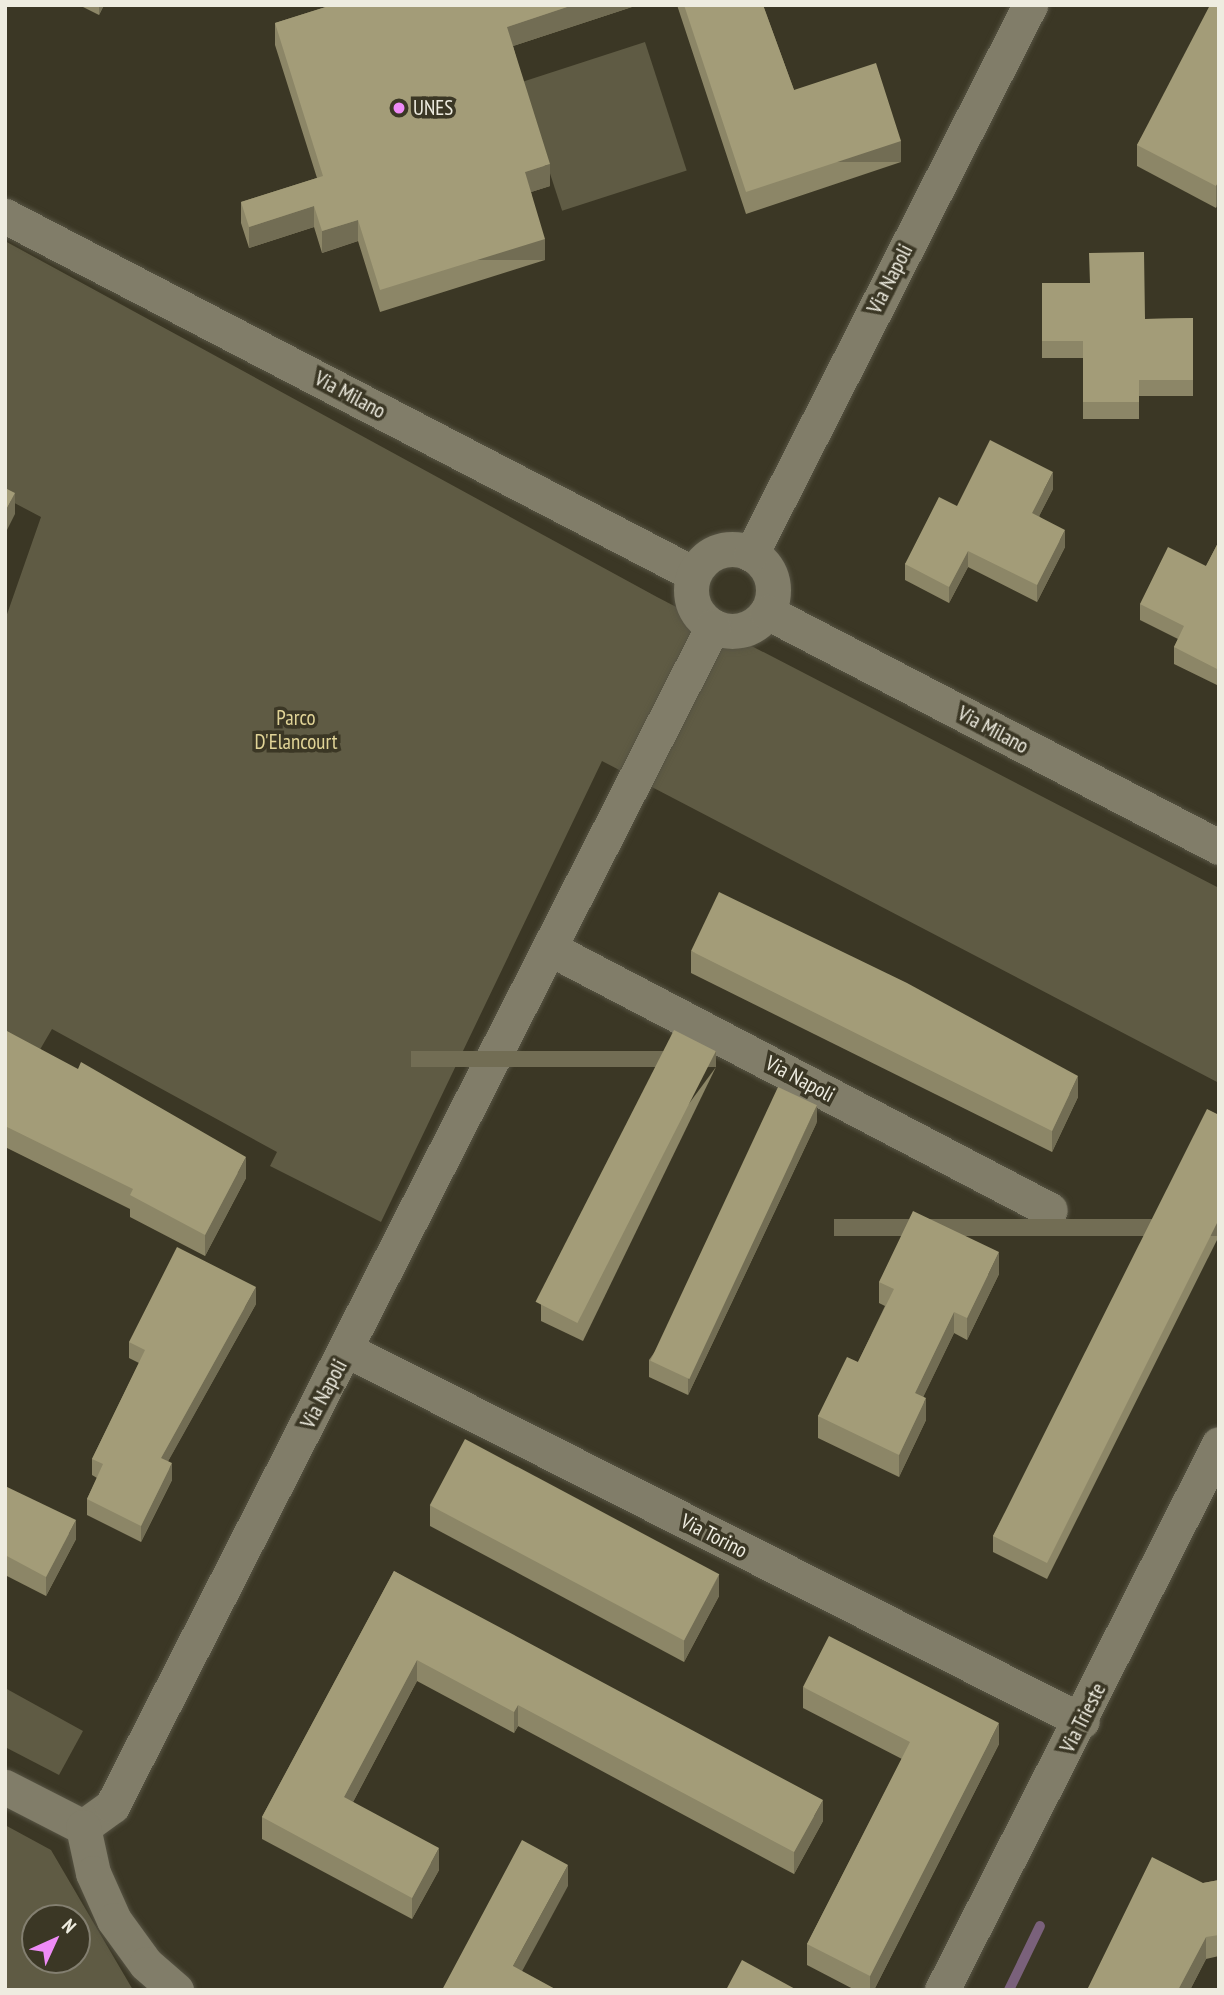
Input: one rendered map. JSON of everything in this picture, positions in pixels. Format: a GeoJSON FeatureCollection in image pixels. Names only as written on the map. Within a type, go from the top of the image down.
{"type":"FeatureCollection","features":[{"type":"Feature","properties":{"kind":"street","name":"Via Napoli"},"geometry":{"type":"LineString","coordinates":[[751,554],[1030,5]]}},
{"type":"Feature","properties":{"kind":"street","name":"Via Milano"},"geometry":{"type":"LineString","coordinates":[[5,216],[694,574]]}},
{"type":"Feature","properties":{"kind":"street"},"geometry":{"type":"LineString","coordinates":[[718,552],[751,554],[772,578],[767,612],[745,629],[713,626],[694,604],[694,574],[718,552]]}},
{"type":"Feature","properties":{"kind":"street","name":"Via Milano"},"geometry":{"type":"LineString","coordinates":[[767,612],[1219,847]]}},
{"type":"Feature","properties":{"kind":"street","name":"Via Napoli"},"geometry":{"type":"LineString","coordinates":[[83,1827],[112,1806],[347,1350],[713,626]]}},
{"type":"Feature","properties":{"kind":"street","name":"Via Napoli"},"geometry":{"type":"LineString","coordinates":[[549,948],[1050,1210]]}},
{"type":"Feature","properties":{"kind":"street","name":"Via Torino"},"geometry":{"type":"LineString","coordinates":[[347,1350],[1082,1721]]}},
{"type":"Feature","properties":{"kind":"street","name":"Via Trieste"},"geometry":{"type":"LineString","coordinates":[[942,1990],[1082,1721],[1219,1444]]}},
{"type":"Feature","properties":{"kind":"street"},"geometry":{"type":"LineString","coordinates":[[5,1787],[83,1827],[93,1873],[114,1920],[146,1964],[176,1990]]}},
{"type":"Feature","properties":{"kind":"green space"},"geometry":{"type":"Polygon","coordinates":[[[645,42],[687,170],[562,211],[520,82],[645,42]]]}},
{"type":"Feature","properties":{"kind":"green space","name":"Parco D'Elancourt"},"geometry":{"type":"Polygon","coordinates":[[[5,241],[657,597],[1219,888],[1219,1083],[602,761],[381,1222],[270,1166],[277,1152],[52,1029],[38,1053],[5,1036],[5,620],[41,517],[5,498],[5,241]]]}},
{"type":"Feature","properties":{"kind":"green space"},"geometry":{"type":"Polygon","coordinates":[[[5,1688],[83,1731],[59,1775],[5,1747],[5,1688]]]}},
{"type":"Feature","properties":{"kind":"green space"},"geometry":{"type":"Polygon","coordinates":[[[5,1825],[51,1850],[83,1904],[21,1904],[21,1974],[91,1974],[91,1918],[133,1990],[5,1990],[5,1825]]]}},
{"type":"Feature","properties":{"kind":"building"},"geometry":{"type":"Polygon","coordinates":[[[332,5],[573,5],[507,27],[550,164],[525,172],[545,239],[380,290],[358,220],[322,231],[314,206],[249,227],[241,202],[323,176],[275,23],[332,5]]]}},
{"type":"Feature","properties":{"kind":"building"},"geometry":{"type":"Polygon","coordinates":[[[684,5],[763,5],[794,90],[876,63],[901,141],[746,192],[684,5]]]}},
{"type":"Feature","properties":{"kind":"building"},"geometry":{"type":"Polygon","coordinates":[[[1210,5],[1219,5],[1219,181],[1216,186],[1137,145],[1210,5]]]}},
{"type":"Feature","properties":{"kind":"building"},"geometry":{"type":"Polygon","coordinates":[[[1144,252],[1145,319],[1193,318],[1193,380],[1139,380],[1139,402],[1083,402],[1083,341],[1042,341],[1042,283],[1090,283],[1089,253],[1144,252]]]}},
{"type":"Feature","properties":{"kind":"building"},"geometry":{"type":"Polygon","coordinates":[[[990,440],[1053,472],[1032,513],[1065,530],[1037,585],[968,551],[949,587],[905,564],[939,497],[957,506],[990,440]]]}},
{"type":"Feature","properties":{"kind":"building"},"geometry":{"type":"Polygon","coordinates":[[[5,488],[15,493],[5,512],[5,488]]]}},
{"type":"Feature","properties":{"kind":"building"},"geometry":{"type":"Polygon","coordinates":[[[1219,541],[1219,670],[1174,647],[1184,626],[1140,604],[1168,547],[1206,566],[1219,541]]]}},
{"type":"Feature","properties":{"kind":"building"},"geometry":{"type":"Polygon","coordinates":[[[719,892],[907,983],[1078,1076],[1052,1131],[691,951],[719,892]]]}},
{"type":"Feature","properties":{"kind":"building"},"geometry":{"type":"Polygon","coordinates":[[[5,1030],[78,1069],[81,1062],[246,1157],[205,1235],[130,1195],[133,1189],[5,1126],[5,1030]]]}},
{"type":"Feature","properties":{"kind":"building"},"geometry":{"type":"Polygon","coordinates":[[[674,1030],[716,1051],[577,1323],[536,1302],[674,1030]]]}},
{"type":"Feature","properties":{"kind":"building"},"geometry":{"type":"Polygon","coordinates":[[[778,1087],[817,1105],[689,1379],[650,1361],[778,1087]]]}},
{"type":"Feature","properties":{"kind":"building"},"geometry":{"type":"Polygon","coordinates":[[[1207,1109],[1219,1115],[1219,1219],[1047,1563],[993,1536],[1207,1109]]]}},
{"type":"Feature","properties":{"kind":"building"},"geometry":{"type":"Polygon","coordinates":[[[913,1211],[999,1252],[967,1318],[954,1312],[915,1393],[926,1398],[899,1455],[818,1416],[847,1357],[858,1362],[894,1289],[879,1282],[913,1211]]]}},
{"type":"Feature","properties":{"kind":"building"},"geometry":{"type":"Polygon","coordinates":[[[177,1247],[256,1287],[161,1458],[172,1463],[141,1526],[87,1499],[103,1464],[92,1459],[145,1350],[129,1342],[177,1247]]]}},
{"type":"Feature","properties":{"kind":"building"},"geometry":{"type":"Polygon","coordinates":[[[465,1439],[719,1574],[684,1640],[430,1505],[465,1439]]]}},
{"type":"Feature","properties":{"kind":"building"},"geometry":{"type":"Polygon","coordinates":[[[5,1486],[76,1520],[46,1577],[5,1555],[5,1486]]]}},
{"type":"Feature","properties":{"kind":"building"},"geometry":{"type":"Polygon","coordinates":[[[394,1571],[823,1800],[794,1852],[518,1705],[514,1712],[417,1660],[344,1797],[439,1848],[412,1898],[262,1817],[394,1571]]]}},
{"type":"Feature","properties":{"kind":"building"},"geometry":{"type":"Polygon","coordinates":[[[829,1636],[999,1723],[870,1976],[807,1944],[910,1742],[803,1687],[829,1636]]]}},
{"type":"Feature","properties":{"kind":"building"},"geometry":{"type":"Polygon","coordinates":[[[522,1840],[568,1865],[513,1966],[557,1990],[442,1990],[522,1840]]]}},
{"type":"Feature","properties":{"kind":"building"},"geometry":{"type":"Polygon","coordinates":[[[1152,1857],[1203,1883],[1219,1880],[1219,1935],[1206,1937],[1178,1990],[1087,1990],[1152,1857]]]}},
{"type":"Feature","properties":{"kind":"building"},"geometry":{"type":"Polygon","coordinates":[[[742,1960],[797,1990],[726,1990],[742,1960]]]}},
{"type":"Feature","properties":{"kind":"waterway"},"geometry":{"type":"LineString","coordinates":[[1009,1990],[1040,1926]]}},
{"type":"Feature","properties":{"kind":"place","name":"UNES"},"geometry":{"type":"Point","coordinates":[399,108]}}]}
